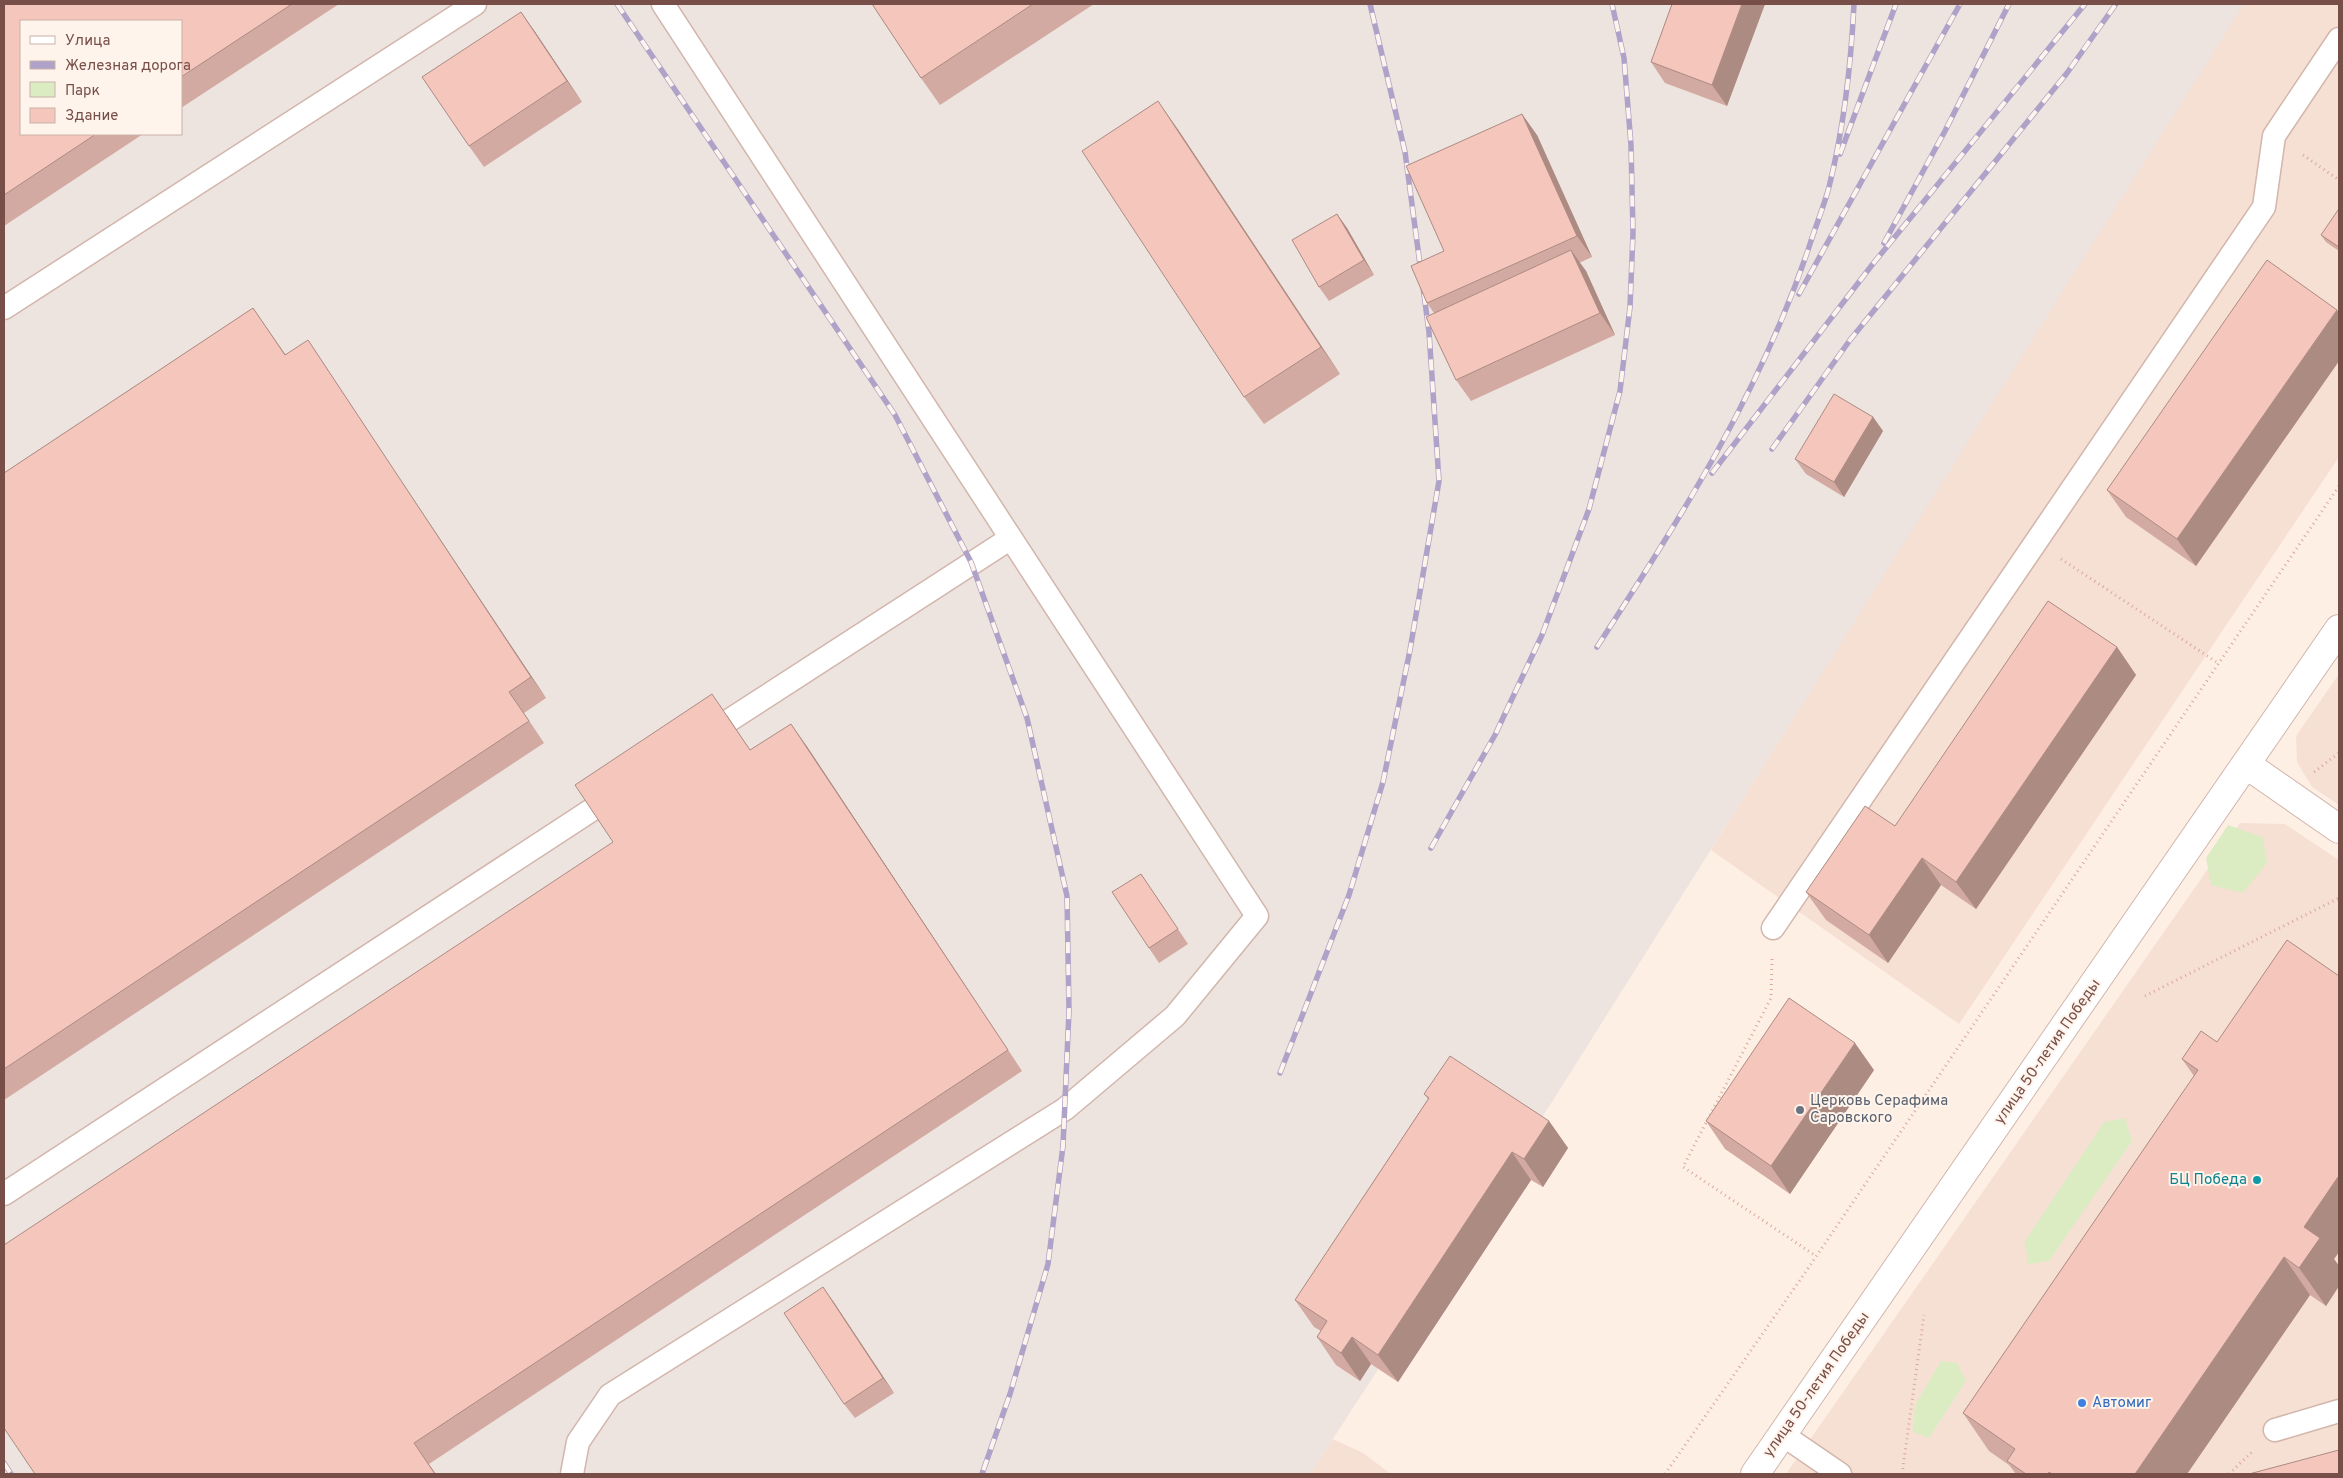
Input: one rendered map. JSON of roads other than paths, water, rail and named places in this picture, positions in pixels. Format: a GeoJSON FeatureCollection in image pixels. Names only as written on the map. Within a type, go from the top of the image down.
{"type":"FeatureCollection","features":[{"type":"Feature","properties":{"kind":"street","name":"улица 50-летия Победы"},"geometry":{"type":"LineString","coordinates":[[1755,1474],[2247,765],[2339,629]]}},
{"type":"Feature","properties":{"kind":"street"},"geometry":{"type":"LineString","coordinates":[[2247,765],[2339,829]]}},
{"type":"Feature","properties":{"kind":"lane"},"geometry":{"type":"LineString","coordinates":[[4,308],[475,4]]}},
{"type":"Feature","properties":{"kind":"lane"},"geometry":{"type":"LineString","coordinates":[[572,1474],[578,1442],[610,1395],[1064,1109],[1175,1016],[1257,916],[663,4]]}},
{"type":"Feature","properties":{"kind":"lane"},"geometry":{"type":"LineString","coordinates":[[1773,928],[2264,207],[2274,136],[2339,39]]}},
{"type":"Feature","properties":{"kind":"lane"},"geometry":{"type":"LineString","coordinates":[[687,747],[1011,538]]}},
{"type":"Feature","properties":{"kind":"lane"},"geometry":{"type":"LineString","coordinates":[[4,1194],[637,780]]}},
{"type":"Feature","properties":{"kind":"lane"},"geometry":{"type":"LineString","coordinates":[[2275,1430],[2339,1411]]}},
{"type":"Feature","properties":{"kind":"lane"},"geometry":{"type":"LineString","coordinates":[[1783,1435],[1840,1474]]}},
{"type":"Feature","properties":{"kind":"railway"},"geometry":{"type":"LineString","coordinates":[[617,4],[895,415],[971,562],[1027,718],[1067,896],[1069,1011],[1063,1146],[1048,1264],[1010,1394],[982,1474]]}},
{"type":"Feature","properties":{"kind":"railway"},"geometry":{"type":"LineString","coordinates":[[1280,1073],[1349,895],[1383,782],[1410,650],[1439,481],[1429,332],[1405,152],[1370,4]]}},
{"type":"Feature","properties":{"kind":"railway"},"geometry":{"type":"LineString","coordinates":[[1431,848],[1495,735],[1542,635],[1589,509],[1620,391],[1630,307],[1633,233],[1631,145],[1624,58],[1612,4]]}},
{"type":"Feature","properties":{"kind":"railway"},"geometry":{"type":"LineString","coordinates":[[1597,647],[1659,550],[1717,452],[1768,351],[1790,298],[1825,201],[1839,142],[1846,96],[1854,4]]}},
{"type":"Feature","properties":{"kind":"railway"},"geometry":{"type":"LineString","coordinates":[[1840,154],[1896,4]]}},
{"type":"Feature","properties":{"kind":"railway"},"geometry":{"type":"LineString","coordinates":[[1799,294],[1960,4]]}},
{"type":"Feature","properties":{"kind":"railway"},"geometry":{"type":"LineString","coordinates":[[1884,243],[1945,131],[2009,4]]}},
{"type":"Feature","properties":{"kind":"railway"},"geometry":{"type":"LineString","coordinates":[[1712,473],[1872,265],[2085,4]]}},
{"type":"Feature","properties":{"kind":"railway"},"geometry":{"type":"LineString","coordinates":[[1772,449],[1850,340],[2067,73],[2116,4]]}},
{"type":"Feature","properties":{"kind":"railway"},"geometry":{"type":"LineString","coordinates":[[4,1463],[11,1474]]}},
{"type":"Feature","properties":{"kind":"place","name":"Церковь Серафима Саровского"},"geometry":{"type":"Point","coordinates":[1800,1110]}},
{"type":"Feature","properties":{"kind":"place","name":"БЦ Победа"},"geometry":{"type":"Point","coordinates":[2257,1180]}},
{"type":"Feature","properties":{"kind":"place","name":"Автомиг"},"geometry":{"type":"Point","coordinates":[2082,1403]}}]}
